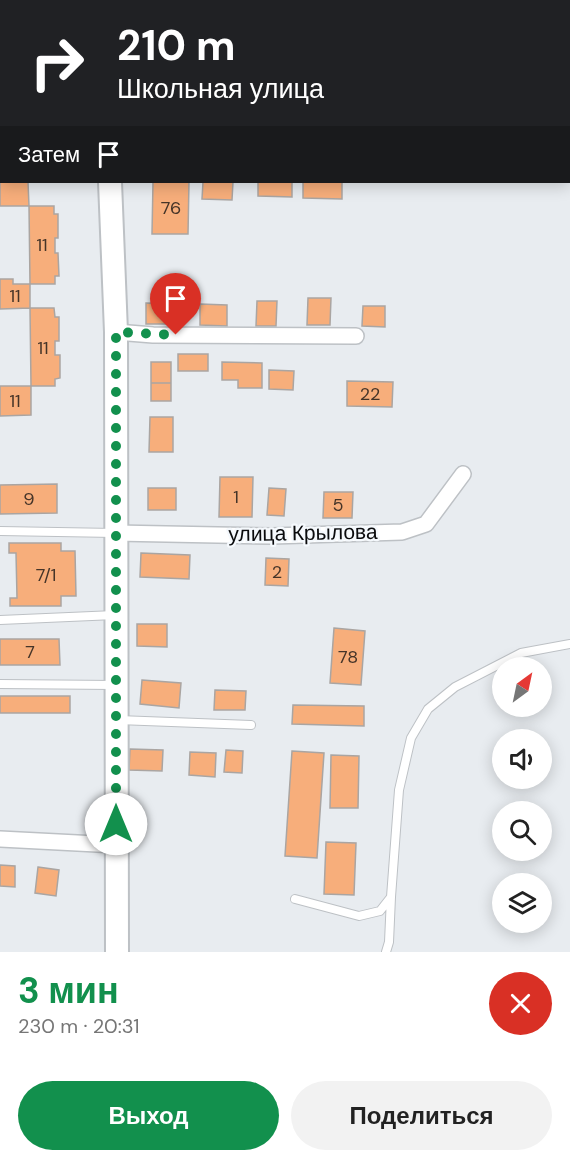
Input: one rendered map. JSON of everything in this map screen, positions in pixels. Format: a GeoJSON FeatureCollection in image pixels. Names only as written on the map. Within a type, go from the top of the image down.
{"type":"FeatureCollection","features":[{"type":"Feature","properties":{"kind":"street"},"geometry":{"type":"LineString","coordinates":[[110,183],[116,332],[117,952]]}},
{"type":"Feature","properties":{"kind":"street"},"geometry":{"type":"LineString","coordinates":[[116,332],[153,335],[356,336]]}},
{"type":"Feature","properties":{"kind":"street","name":"улица Крылова"},"geometry":{"type":"LineString","coordinates":[[116,533],[272,536],[402,532],[426,524],[463,474]]}},
{"type":"Feature","properties":{"kind":"street"},"geometry":{"type":"LineString","coordinates":[[0,839],[116,844]]}},
{"type":"Feature","properties":{"kind":"lane"},"geometry":{"type":"LineString","coordinates":[[0,531],[116,533]]}},
{"type":"Feature","properties":{"kind":"lane"},"geometry":{"type":"LineString","coordinates":[[0,620],[116,615]]}},
{"type":"Feature","properties":{"kind":"lane"},"geometry":{"type":"LineString","coordinates":[[386,952],[389,942],[399,790],[411,738],[428,709],[455,687],[521,653],[570,644]]}},
{"type":"Feature","properties":{"kind":"lane"},"geometry":{"type":"LineString","coordinates":[[0,684],[116,684]]}},
{"type":"Feature","properties":{"kind":"lane"},"geometry":{"type":"LineString","coordinates":[[116,720],[251,725]]}},
{"type":"Feature","properties":{"kind":"lane"},"geometry":{"type":"LineString","coordinates":[[295,899],[359,916],[380,911],[391,897]]}},
{"type":"Feature","properties":{"kind":"building"},"geometry":{"type":"Polygon","coordinates":[[[0,183],[28,183],[29,206],[0,206],[0,183]]]}},
{"type":"Feature","properties":{"kind":"building"},"geometry":{"type":"Polygon","coordinates":[[[153,183],[189,183],[188,234],[152,234],[153,183]]]}},
{"type":"Feature","properties":{"kind":"building"},"geometry":{"type":"Polygon","coordinates":[[[203,183],[233,183],[232,200],[202,199],[203,183]]]}},
{"type":"Feature","properties":{"kind":"building"},"geometry":{"type":"Polygon","coordinates":[[[258,183],[292,183],[292,197],[258,196],[258,183]]]}},
{"type":"Feature","properties":{"kind":"building"},"geometry":{"type":"Polygon","coordinates":[[[303,183],[342,183],[342,199],[303,198],[303,183]]]}},
{"type":"Feature","properties":{"kind":"building"},"geometry":{"type":"Polygon","coordinates":[[[29,206],[54,206],[54,214],[58,214],[58,238],[55,238],[55,253],[58,253],[59,276],[55,276],[55,284],[30,284],[29,206]]]}},
{"type":"Feature","properties":{"kind":"building"},"geometry":{"type":"Polygon","coordinates":[[[0,279],[13,279],[13,284],[30,284],[30,308],[0,309],[0,279]]]}},
{"type":"Feature","properties":{"kind":"building"},"geometry":{"type":"Polygon","coordinates":[[[308,298],[331,298],[330,325],[307,325],[308,298]]]}},
{"type":"Feature","properties":{"kind":"building"},"geometry":{"type":"Polygon","coordinates":[[[257,301],[277,301],[276,326],[256,326],[257,301]]]}},
{"type":"Feature","properties":{"kind":"building"},"geometry":{"type":"Polygon","coordinates":[[[146,303],[181,304],[181,324],[146,324],[146,303]]]}},
{"type":"Feature","properties":{"kind":"building"},"geometry":{"type":"Polygon","coordinates":[[[200,304],[227,305],[227,326],[200,325],[200,304]]]}},
{"type":"Feature","properties":{"kind":"building"},"geometry":{"type":"Polygon","coordinates":[[[363,306],[385,306],[385,327],[362,326],[363,306]]]}},
{"type":"Feature","properties":{"kind":"building"},"geometry":{"type":"Polygon","coordinates":[[[30,308],[54,308],[55,317],[59,317],[59,341],[55,341],[55,355],[60,355],[60,378],[55,379],[55,386],[31,386],[30,308]]]}},
{"type":"Feature","properties":{"kind":"building"},"geometry":{"type":"Polygon","coordinates":[[[178,354],[208,354],[208,371],[178,371],[178,354]]]}},
{"type":"Feature","properties":{"kind":"building"},"geometry":{"type":"Polygon","coordinates":[[[151,362],[171,362],[171,383],[151,383],[151,362]]]}},
{"type":"Feature","properties":{"kind":"building"},"geometry":{"type":"Polygon","coordinates":[[[222,362],[262,363],[262,388],[238,388],[238,380],[222,380],[222,362]]]}},
{"type":"Feature","properties":{"kind":"building"},"geometry":{"type":"Polygon","coordinates":[[[269,370],[294,371],[293,390],[269,389],[269,370]]]}},
{"type":"Feature","properties":{"kind":"building"},"geometry":{"type":"Polygon","coordinates":[[[347,381],[393,382],[392,407],[347,406],[347,381]]]}},
{"type":"Feature","properties":{"kind":"building"},"geometry":{"type":"Polygon","coordinates":[[[151,383],[171,383],[171,401],[151,401],[151,383]]]}},
{"type":"Feature","properties":{"kind":"building"},"geometry":{"type":"Polygon","coordinates":[[[0,386],[31,386],[31,415],[0,416],[0,386]]]}},
{"type":"Feature","properties":{"kind":"building"},"geometry":{"type":"Polygon","coordinates":[[[150,417],[173,417],[173,452],[149,452],[150,417]]]}},
{"type":"Feature","properties":{"kind":"building"},"geometry":{"type":"Polygon","coordinates":[[[220,477],[253,477],[252,517],[219,517],[220,477]]]}},
{"type":"Feature","properties":{"kind":"building"},"geometry":{"type":"Polygon","coordinates":[[[57,484],[57,513],[0,514],[0,485],[57,484]]]}},
{"type":"Feature","properties":{"kind":"building"},"geometry":{"type":"Polygon","coordinates":[[[148,488],[176,488],[176,510],[148,510],[148,488]]]}},
{"type":"Feature","properties":{"kind":"building"},"geometry":{"type":"Polygon","coordinates":[[[269,488],[286,489],[284,516],[267,515],[269,488]]]}},
{"type":"Feature","properties":{"kind":"building"},"geometry":{"type":"Polygon","coordinates":[[[324,492],[353,492],[352,518],[323,518],[324,492]]]}},
{"type":"Feature","properties":{"kind":"building"},"geometry":{"type":"Polygon","coordinates":[[[9,543],[61,543],[61,551],[75,551],[76,596],[61,596],[61,606],[10,606],[10,598],[17,598],[16,553],[9,553],[9,543]]]}},
{"type":"Feature","properties":{"kind":"building"},"geometry":{"type":"Polygon","coordinates":[[[141,553],[190,555],[189,579],[140,577],[141,553]]]}},
{"type":"Feature","properties":{"kind":"building"},"geometry":{"type":"Polygon","coordinates":[[[266,558],[289,559],[288,586],[265,585],[266,558]]]}},
{"type":"Feature","properties":{"kind":"building"},"geometry":{"type":"Polygon","coordinates":[[[137,624],[167,624],[167,647],[137,646],[137,624]]]}},
{"type":"Feature","properties":{"kind":"building"},"geometry":{"type":"Polygon","coordinates":[[[334,628],[365,631],[361,685],[330,683],[334,628]]]}},
{"type":"Feature","properties":{"kind":"building"},"geometry":{"type":"Polygon","coordinates":[[[0,639],[59,639],[60,665],[0,665],[0,639]]]}},
{"type":"Feature","properties":{"kind":"building"},"geometry":{"type":"Polygon","coordinates":[[[142,680],[181,683],[179,708],[140,704],[142,680]]]}},
{"type":"Feature","properties":{"kind":"building"},"geometry":{"type":"Polygon","coordinates":[[[215,690],[246,691],[245,710],[214,710],[215,690]]]}},
{"type":"Feature","properties":{"kind":"building"},"geometry":{"type":"Polygon","coordinates":[[[0,696],[70,696],[70,713],[0,713],[0,696]]]}},
{"type":"Feature","properties":{"kind":"building"},"geometry":{"type":"Polygon","coordinates":[[[293,705],[364,706],[364,726],[292,724],[293,705]]]}},
{"type":"Feature","properties":{"kind":"building"},"geometry":{"type":"Polygon","coordinates":[[[130,749],[163,750],[162,771],[129,770],[130,749]]]}},
{"type":"Feature","properties":{"kind":"building"},"geometry":{"type":"Polygon","coordinates":[[[226,750],[243,751],[242,773],[224,772],[226,750]]]}},
{"type":"Feature","properties":{"kind":"building"},"geometry":{"type":"Polygon","coordinates":[[[292,751],[324,753],[317,858],[285,856],[292,751]]]}},
{"type":"Feature","properties":{"kind":"building"},"geometry":{"type":"Polygon","coordinates":[[[190,752],[216,753],[215,777],[189,775],[190,752]]]}},
{"type":"Feature","properties":{"kind":"building"},"geometry":{"type":"Polygon","coordinates":[[[331,755],[359,756],[358,808],[330,808],[331,755]]]}},
{"type":"Feature","properties":{"kind":"building"},"geometry":{"type":"Polygon","coordinates":[[[326,842],[356,843],[354,895],[324,894],[326,842]]]}},
{"type":"Feature","properties":{"kind":"building"},"geometry":{"type":"Polygon","coordinates":[[[0,865],[15,866],[15,887],[0,886],[0,865]]]}},
{"type":"Feature","properties":{"kind":"building"},"geometry":{"type":"Polygon","coordinates":[[[38,867],[59,870],[56,896],[35,893],[38,867]]]}},
{"type":"Feature","properties":{"kind":"route"},"geometry":{"type":"LineString","coordinates":[[116,824],[116,332],[176,335]]}}]}
